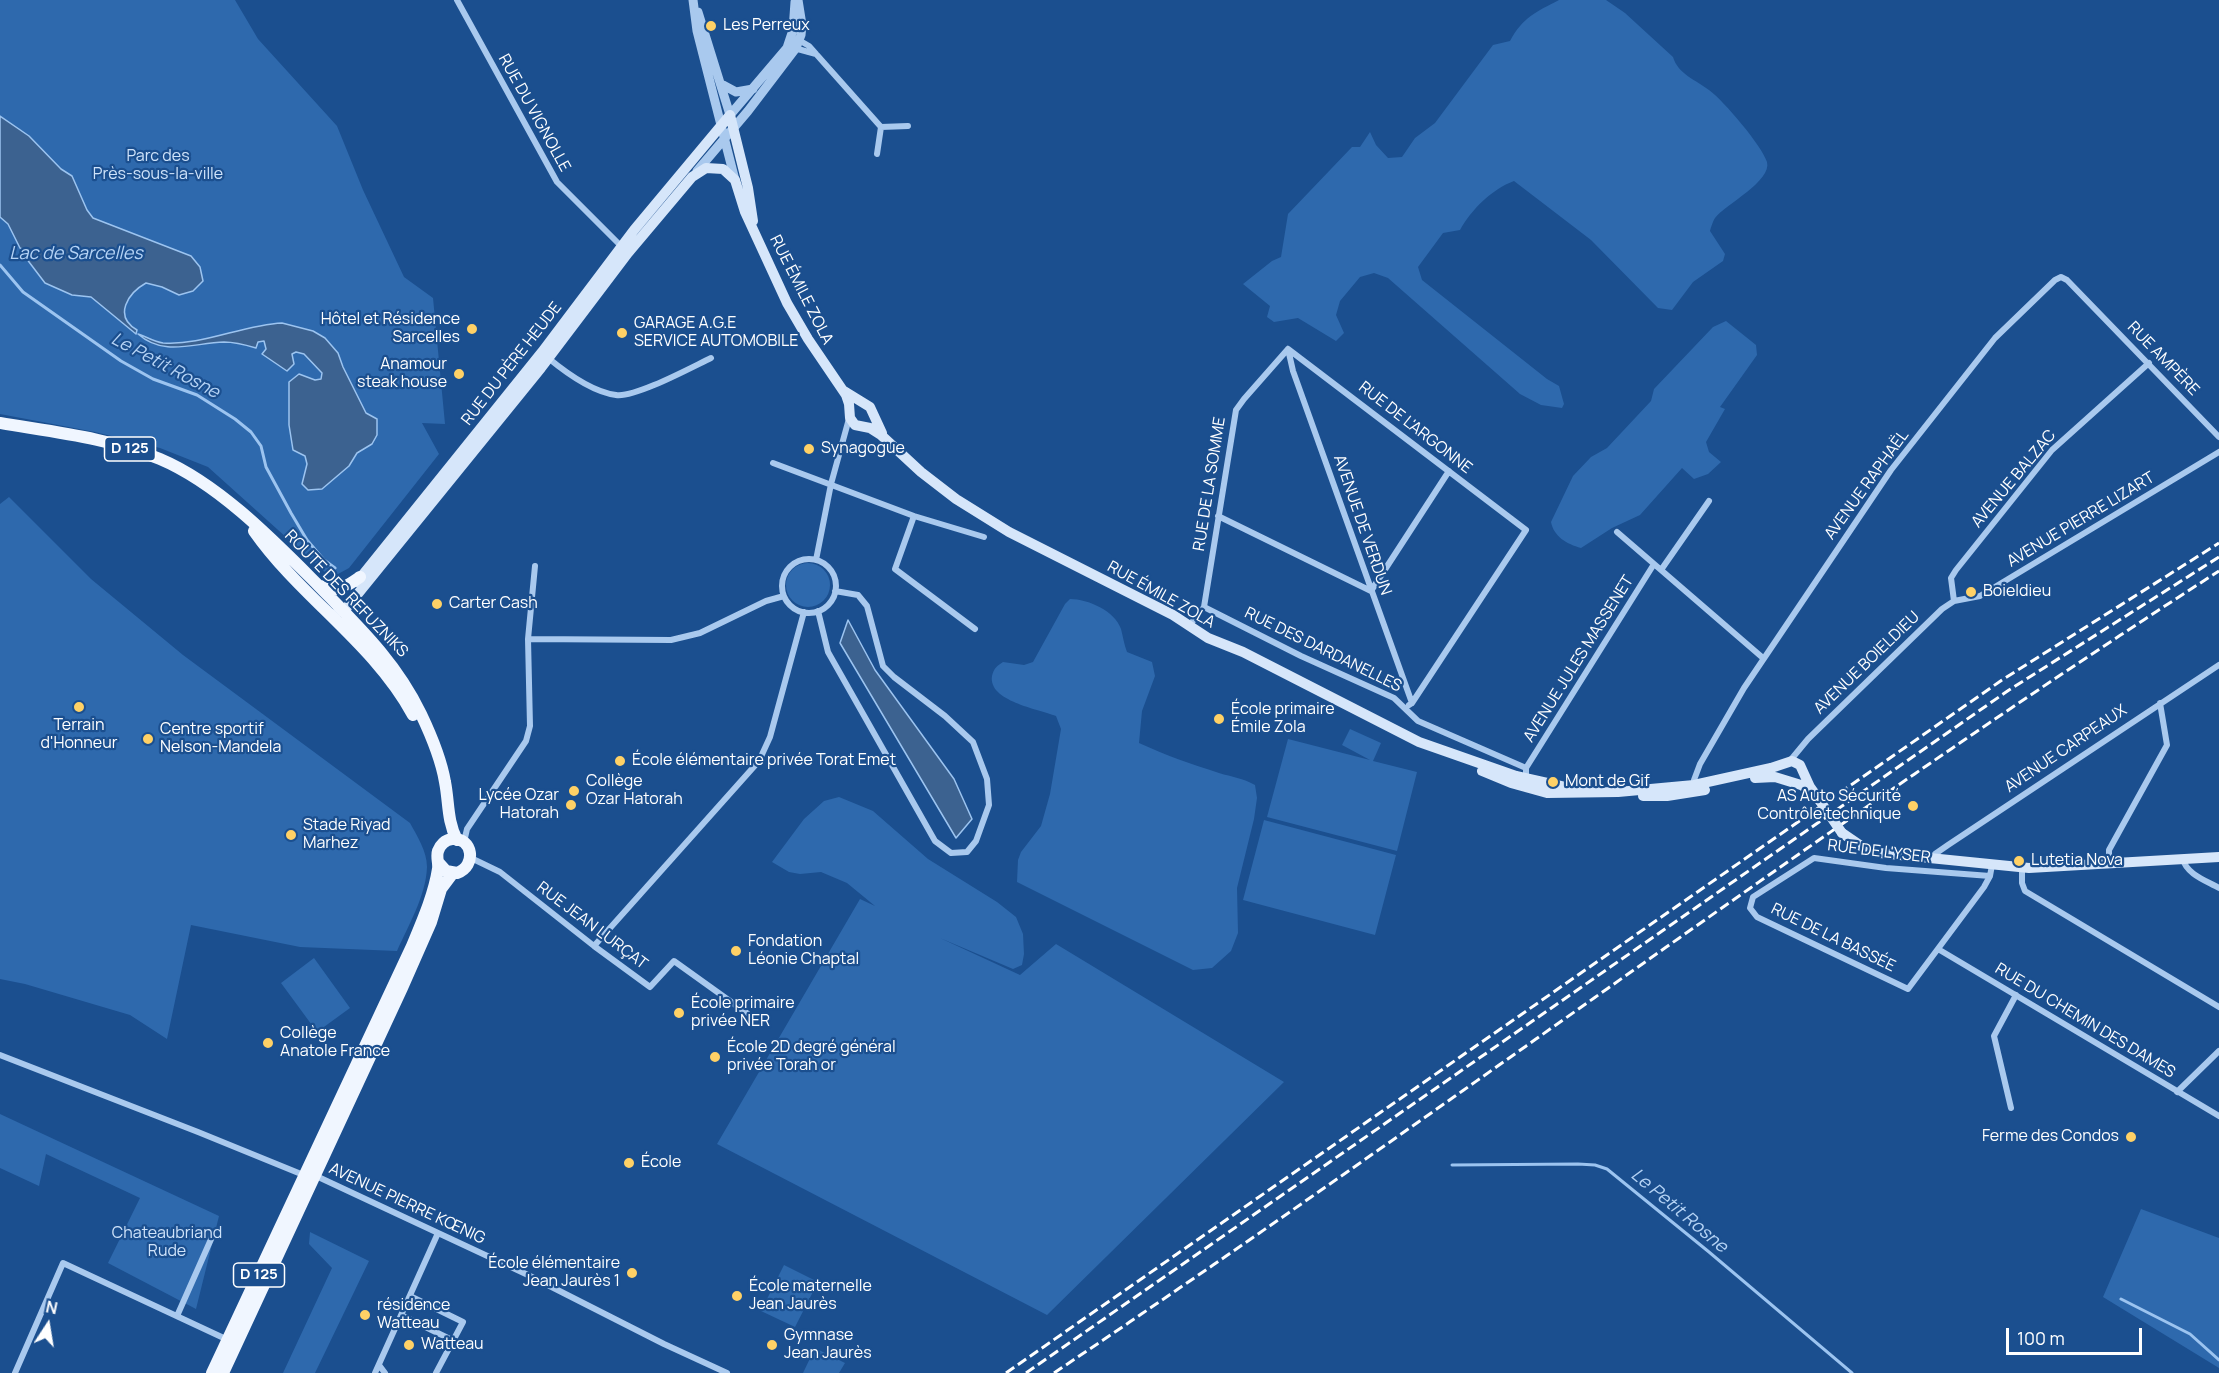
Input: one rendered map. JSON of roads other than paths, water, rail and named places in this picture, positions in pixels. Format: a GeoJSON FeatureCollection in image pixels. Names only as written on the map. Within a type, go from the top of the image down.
{"type":"FeatureCollection","features":[{"type":"Feature","properties":{"kind":"main road","name":"RUE DU PÈRE HEUDE"},"geometry":{"type":"LineString","coordinates":[[341,610],[545,355],[625,250],[728,131]]}},
{"type":"Feature","properties":{"kind":"main road","name":"RUE ÉMILE ZOLA"},"geometry":{"type":"LineString","coordinates":[[728,131],[748,188],[755,233]]}},
{"type":"Feature","properties":{"kind":"main road"},"geometry":{"type":"LineString","coordinates":[[692,177],[706,168],[716,167],[727,172],[735,180]]}},
{"type":"Feature","properties":{"kind":"main road","name":"RUE DU PÈRE HEUDE"},"geometry":{"type":"LineString","coordinates":[[625,250],[692,177]]}},
{"type":"Feature","properties":{"kind":"main road","name":"RUE ÉMILE ZOLA"},"geometry":{"type":"LineString","coordinates":[[735,180],[741,204],[796,319],[842,389],[848,400],[850,413]]}},
{"type":"Feature","properties":{"kind":"main road","name":"RUE DU PÈRE HEUDE"},"geometry":{"type":"LineString","coordinates":[[341,610],[360,577],[545,355]]}},
{"type":"Feature","properties":{"kind":"main road","name":"RUE ÉMILE ZOLA"},"geometry":{"type":"LineString","coordinates":[[842,389],[864,404]]}},
{"type":"Feature","properties":{"kind":"main road"},"geometry":{"type":"LineString","coordinates":[[864,404],[872,410],[873,416],[871,421],[861,426],[853,423],[850,413],[856,405],[864,404]]}},
{"type":"Feature","properties":{"kind":"main road","name":"RUE ÉMILE ZOLA"},"geometry":{"type":"LineString","coordinates":[[873,416],[888,441]]}},
{"type":"Feature","properties":{"kind":"main road","name":"ROUTE DES REFUZNIKS"},"geometry":{"type":"LineString","coordinates":[[0,423],[119,446],[159,459],[213,489],[280,547],[384,654],[396,670],[421,714],[440,761],[449,816],[460,841]]}},
{"type":"Feature","properties":{"kind":"main road","name":"RUE ÉMILE ZOLA"},"geometry":{"type":"LineString","coordinates":[[861,426],[873,430],[888,441],[928,478],[983,517],[1015,535],[1173,615],[1216,642],[1244,652],[1410,738],[1436,747],[1478,769],[1524,778],[1547,793],[1618,792],[1658,797],[1787,763]]}},
{"type":"Feature","properties":{"kind":"main road","name":"ROUTE DES REFUZNIKS"},"geometry":{"type":"LineString","coordinates":[[243,516],[272,556],[372,657],[397,688],[423,735],[440,786],[444,826],[443,843]]}},
{"type":"Feature","properties":{"kind":"main road"},"geometry":{"type":"LineString","coordinates":[[317,585],[337,590],[346,587],[360,577]]}},
{"type":"Feature","properties":{"kind":"main road"},"geometry":{"type":"LineString","coordinates":[[323,607],[341,610],[341,625]]}},
{"type":"Feature","properties":{"kind":"main road"},"geometry":{"type":"LineString","coordinates":[[1816,797],[1804,786],[1789,782],[1781,771],[1787,763],[1795,762],[1802,768],[1816,797],[1842,832],[1855,843],[1873,851],[1893,855],[1932,859],[1991,870],[2155,861],[2183,862],[2217,857]]}},
{"type":"Feature","properties":{"kind":"main road"},"geometry":{"type":"LineString","coordinates":[[1789,782],[1801,777],[1802,768]]}},
{"type":"Feature","properties":{"kind":"main road","name":"RUE ÉMILE ZOLA"},"geometry":{"type":"LineString","coordinates":[[1695,788],[1763,776],[1789,782]]}},
{"type":"Feature","properties":{"kind":"main road"},"geometry":{"type":"LineString","coordinates":[[310,1176],[416,937],[437,871],[437,852],[448,840],[460,841],[468,848],[471,858],[466,868],[453,873],[442,868],[438,862]]}},
{"type":"Feature","properties":{"kind":"main road","name":"D 125"},"geometry":{"type":"LineString","coordinates":[[212,1373],[232,1342],[427,932],[441,889],[453,873]]}},
{"type":"Feature","properties":{"kind":"main road","name":"D 125"},"geometry":{"type":"LineString","coordinates":[[223,1373],[232,1342]]}},
{"type":"Feature","properties":{"kind":"street","name":"RUE DU VIGNOLLE"},"geometry":{"type":"LineString","coordinates":[[457,0],[557,182],[625,250]]}},
{"type":"Feature","properties":{"kind":"street"},"geometry":{"type":"LineString","coordinates":[[694,0],[723,85],[728,131]]}},
{"type":"Feature","properties":{"kind":"street"},"geometry":{"type":"LineString","coordinates":[[694,0],[697,32],[728,131]]}},
{"type":"Feature","properties":{"kind":"street"},"geometry":{"type":"LineString","coordinates":[[728,131],[794,43],[796,0]]}},
{"type":"Feature","properties":{"kind":"street"},"geometry":{"type":"LineString","coordinates":[[728,131],[749,101],[753,89],[794,43]]}},
{"type":"Feature","properties":{"kind":"street"},"geometry":{"type":"LineString","coordinates":[[794,43],[816,55],[833,71],[881,127],[877,154]]}},
{"type":"Feature","properties":{"kind":"street"},"geometry":{"type":"LineString","coordinates":[[723,85],[736,92],[753,89]]}},
{"type":"Feature","properties":{"kind":"street"},"geometry":{"type":"LineString","coordinates":[[881,127],[908,126]]}},
{"type":"Feature","properties":{"kind":"street","name":"RUE DU PÈRE HEUDE"},"geometry":{"type":"LineString","coordinates":[[692,177],[728,131]]}},
{"type":"Feature","properties":{"kind":"street","name":"RUE ÉMILE ZOLA"},"geometry":{"type":"LineString","coordinates":[[728,131],[735,180]]}},
{"type":"Feature","properties":{"kind":"street","name":"AVENUE RAPHAËL"},"geometry":{"type":"LineString","coordinates":[[1695,788],[1700,764],[1763,658],[1891,470],[1995,338],[2055,280],[2061,278],[2067,280],[2112,325]]}},
{"type":"Feature","properties":{"kind":"street","name":"RUE AMPÈRE"},"geometry":{"type":"LineString","coordinates":[[2112,325],[2219,437]]}},
{"type":"Feature","properties":{"kind":"street","name":"RUE DE L'ARGONNE"},"geometry":{"type":"LineString","coordinates":[[1288,349],[1526,530],[1409,705]]}},
{"type":"Feature","properties":{"kind":"street","name":"RUE DE LA SOMME"},"geometry":{"type":"LineString","coordinates":[[1204,607],[1236,410],[1288,349]]}},
{"type":"Feature","properties":{"kind":"street","name":"AVENUE DE VERDUN"},"geometry":{"type":"LineString","coordinates":[[1288,349],[1293,371],[1409,705]]}},
{"type":"Feature","properties":{"kind":"street"},"geometry":{"type":"LineString","coordinates":[[545,355],[596,389],[618,396],[636,392],[711,358]]}},
{"type":"Feature","properties":{"kind":"street","name":"AVENUE BALZAC"},"geometry":{"type":"LineString","coordinates":[[1954,601],[1951,578],[1956,570],[2052,450],[2149,363]]}},
{"type":"Feature","properties":{"kind":"street"},"geometry":{"type":"LineString","coordinates":[[816,560],[831,484],[850,413]]}},
{"type":"Feature","properties":{"kind":"street"},"geometry":{"type":"LineString","coordinates":[[844,436],[848,431],[861,426]]}},
{"type":"Feature","properties":{"kind":"street","name":"AVENUE PIERRE LIZART"},"geometry":{"type":"LineString","coordinates":[[1954,601],[1980,596],[2219,452]]}},
{"type":"Feature","properties":{"kind":"street"},"geometry":{"type":"LineString","coordinates":[[773,463],[914,516],[984,537]]}},
{"type":"Feature","properties":{"kind":"street"},"geometry":{"type":"LineString","coordinates":[[1218,516],[1371,591],[1449,471]]}},
{"type":"Feature","properties":{"kind":"street"},"geometry":{"type":"LineString","coordinates":[[1661,570],[1709,501]]}},
{"type":"Feature","properties":{"kind":"street"},"geometry":{"type":"LineString","coordinates":[[914,516],[895,569],[975,629]]}},
{"type":"Feature","properties":{"kind":"street"},"geometry":{"type":"LineString","coordinates":[[1617,532],[1763,658]]}},
{"type":"Feature","properties":{"kind":"street"},"geometry":{"type":"LineString","coordinates":[[808,559],[816,560],[834,576],[835,591],[829,603],[818,611],[804,612],[789,604],[784,596],[783,579],[792,565],[808,559]]}},
{"type":"Feature","properties":{"kind":"street","name":"AVENUE JULES MASSENET"},"geometry":{"type":"LineString","coordinates":[[1524,778],[1654,564]]}},
{"type":"Feature","properties":{"kind":"street"},"geometry":{"type":"LineString","coordinates":[[460,841],[526,741],[530,726],[528,639],[535,566]]}},
{"type":"Feature","properties":{"kind":"street"},"geometry":{"type":"LineString","coordinates":[[818,611],[828,652],[935,841],[951,854],[968,852],[976,841],[989,805],[987,779],[973,742],[883,666],[867,606],[858,596],[835,591]]}},
{"type":"Feature","properties":{"kind":"street"},"geometry":{"type":"LineString","coordinates":[[528,639],[671,640],[700,633],[766,601],[784,596]]}},
{"type":"Feature","properties":{"kind":"street","name":"AVENUE BOIELDIEU"},"geometry":{"type":"LineString","coordinates":[[1787,763],[1801,746],[1942,609],[1954,601]]}},
{"type":"Feature","properties":{"kind":"street"},"geometry":{"type":"LineString","coordinates":[[1189,626],[1204,607]]}},
{"type":"Feature","properties":{"kind":"street","name":"RUE DES DARDANELLES"},"geometry":{"type":"LineString","coordinates":[[1204,607],[1300,656],[1409,705],[1418,721],[1524,778]]}},
{"type":"Feature","properties":{"kind":"street"},"geometry":{"type":"LineString","coordinates":[[594,946],[759,761],[770,737],[804,612]]}},
{"type":"Feature","properties":{"kind":"street","name":"AVENUE CARPEAUX"},"geometry":{"type":"LineString","coordinates":[[1932,859],[1935,854],[2219,665]]}},
{"type":"Feature","properties":{"kind":"street"},"geometry":{"type":"LineString","coordinates":[[2109,863],[2109,850],[2167,745],[2160,703]]}},
{"type":"Feature","properties":{"kind":"street"},"geometry":{"type":"LineString","coordinates":[[1801,746],[1802,768]]}},
{"type":"Feature","properties":{"kind":"street","name":"RUE JEAN LURÇAT"},"geometry":{"type":"LineString","coordinates":[[471,858],[500,872],[650,987],[674,961],[748,1014]]}},
{"type":"Feature","properties":{"kind":"street","name":"RUE DE L'YSER"},"geometry":{"type":"LineString","coordinates":[[1750,908],[1753,897],[1814,858],[1886,868],[1991,870]]}},
{"type":"Feature","properties":{"kind":"street"},"geometry":{"type":"LineString","coordinates":[[2183,862],[2193,872],[2219,888]]}},
{"type":"Feature","properties":{"kind":"street"},"geometry":{"type":"LineString","coordinates":[[2022,867],[2022,883],[2025,891],[2219,1007]]}},
{"type":"Feature","properties":{"kind":"street"},"geometry":{"type":"LineString","coordinates":[[1938,949],[1991,870]]}},
{"type":"Feature","properties":{"kind":"street","name":"RUE DE LA BASSÉE"},"geometry":{"type":"LineString","coordinates":[[1750,908],[1757,917],[1908,989],[1938,949]]}},
{"type":"Feature","properties":{"kind":"street","name":"RUE DU CHEMIN DES DAMES"},"geometry":{"type":"LineString","coordinates":[[1938,949],[2219,1116]]}},
{"type":"Feature","properties":{"kind":"street"},"geometry":{"type":"LineString","coordinates":[[2011,1108],[1994,1036],[2016,995]]}},
{"type":"Feature","properties":{"kind":"street"},"geometry":{"type":"LineString","coordinates":[[2177,1092],[2219,1051]]}},
{"type":"Feature","properties":{"kind":"street","name":"AVENUE PIERRE KŒNIG"},"geometry":{"type":"LineString","coordinates":[[0,1055],[310,1176],[546,1284],[727,1373]]}},
{"type":"Feature","properties":{"kind":"street"},"geometry":{"type":"LineString","coordinates":[[375,1373],[438,1233]]}},
{"type":"Feature","properties":{"kind":"street"},"geometry":{"type":"LineString","coordinates":[[177,1316],[212,1237]]}},
{"type":"Feature","properties":{"kind":"street"},"geometry":{"type":"LineString","coordinates":[[15,1373],[63,1263],[232,1342]]}},
{"type":"Feature","properties":{"kind":"street"},"geometry":{"type":"LineString","coordinates":[[410,1296],[463,1322],[436,1373]]}},
{"type":"Feature","properties":{"kind":"street"},"geometry":{"type":"LineString","coordinates":[[401,1315],[454,1341]]}},
{"type":"Feature","properties":{"kind":"street"},"geometry":{"type":"LineString","coordinates":[[379,1365],[385,1373]]}},
{"type":"Feature","properties":{"kind":"water","name":"Lac de Sarcelles"},"geometry":{"type":"Polygon","coordinates":[[[0,116],[29,136],[61,169],[72,176],[93,218],[191,256],[200,267],[203,281],[193,291],[179,295],[146,283],[139,287],[129,299],[125,312],[130,324],[137,330],[136,334],[91,297],[72,295],[45,283],[26,258],[24,250],[20,248],[8,224],[0,217],[0,116]]]}},
{"type":"Feature","properties":{"kind":"water"},"geometry":{"type":"Polygon","coordinates":[[[282,323],[313,331],[325,338],[338,353],[366,413],[377,419],[377,435],[372,444],[357,453],[349,466],[322,489],[308,490],[302,484],[307,464],[305,456],[293,450],[289,425],[289,382],[299,374],[315,380],[321,379],[322,373],[304,354],[296,352],[292,354],[294,364],[287,371],[262,354],[266,349],[264,341],[258,342],[256,348],[224,342],[168,347],[148,341],[138,334],[163,343],[177,343],[282,323]]]}},
{"type":"Feature","properties":{"kind":"water"},"geometry":{"type":"Polygon","coordinates":[[[848,620],[875,670],[954,779],[972,819],[956,838],[840,643],[848,620]]]}},
{"type":"Feature","properties":{"kind":"waterway","name":"Le Petit Rosne"},"geometry":{"type":"LineString","coordinates":[[0,265],[23,292],[121,361],[153,379],[197,395],[251,432],[261,446],[266,467],[307,540],[324,560],[335,568]]}},
{"type":"Feature","properties":{"kind":"waterway","name":"Le Petit Rosne"},"geometry":{"type":"LineString","coordinates":[[1452,1165],[1578,1164],[1595,1165],[1607,1169],[1852,1373]]}},
{"type":"Feature","properties":{"kind":"waterway"},"geometry":{"type":"LineString","coordinates":[[2121,1299],[2190,1334],[2219,1360]]}},
{"type":"Feature","properties":{"kind":"railway"},"geometry":{"type":"LineString","coordinates":[[1006,1373],[2002,680],[2219,543]]}},
{"type":"Feature","properties":{"kind":"railway"},"geometry":{"type":"LineString","coordinates":[[1026,1373],[2009,690],[2219,557]]}},
{"type":"Feature","properties":{"kind":"railway"},"geometry":{"type":"LineString","coordinates":[[1054,1373],[1346,1173],[1925,767],[2219,571]]}},
{"type":"Feature","properties":{"kind":"place","name":"Les Perreux"},"geometry":{"type":"Point","coordinates":[711,26]}},
{"type":"Feature","properties":{"kind":"place","name":"Hôtel et Résidence Sarcelles"},"geometry":{"type":"Point","coordinates":[472,329]}},
{"type":"Feature","properties":{"kind":"place","name":"GARAGE A.G.E SERVICE AUTOMOBILE"},"geometry":{"type":"Point","coordinates":[622,333]}},
{"type":"Feature","properties":{"kind":"place","name":"Anamour steak house"},"geometry":{"type":"Point","coordinates":[459,374]}},
{"type":"Feature","properties":{"kind":"place","name":"Synagogue"},"geometry":{"type":"Point","coordinates":[809,449]}},
{"type":"Feature","properties":{"kind":"place","name":"Boieldieu"},"geometry":{"type":"Point","coordinates":[1971,592]}},
{"type":"Feature","properties":{"kind":"place","name":"Carter Cash"},"geometry":{"type":"Point","coordinates":[437,604]}},
{"type":"Feature","properties":{"kind":"place","name":"Terrain d'Honneur"},"geometry":{"type":"Point","coordinates":[79,707]}},
{"type":"Feature","properties":{"kind":"place","name":"École primaire Émile Zola"},"geometry":{"type":"Point","coordinates":[1219,719]}},
{"type":"Feature","properties":{"kind":"place","name":"Centre sportif Nelson-Mandela"},"geometry":{"type":"Point","coordinates":[148,739]}},
{"type":"Feature","properties":{"kind":"place","name":"École élémentaire privée Torat Emet"},"geometry":{"type":"Point","coordinates":[620,761]}},
{"type":"Feature","properties":{"kind":"place","name":"Mont de Gif"},"geometry":{"type":"Point","coordinates":[1553,782]}},
{"type":"Feature","properties":{"kind":"place","name":"Collège Ozar Hatorah"},"geometry":{"type":"Point","coordinates":[574,791]}},
{"type":"Feature","properties":{"kind":"place","name":"Lycée Ozar Hatorah"},"geometry":{"type":"Point","coordinates":[571,805]}},
{"type":"Feature","properties":{"kind":"place","name":"AS Auto Sécurité Contrôle technique"},"geometry":{"type":"Point","coordinates":[1913,806]}},
{"type":"Feature","properties":{"kind":"place","name":"Stade Riyad Marhez"},"geometry":{"type":"Point","coordinates":[291,835]}},
{"type":"Feature","properties":{"kind":"place","name":"Lutetia Nova"},"geometry":{"type":"Point","coordinates":[2019,861]}},
{"type":"Feature","properties":{"kind":"place","name":"Fondation Léonie Chaptal"},"geometry":{"type":"Point","coordinates":[736,951]}},
{"type":"Feature","properties":{"kind":"place","name":"École primaire privée NER"},"geometry":{"type":"Point","coordinates":[679,1013]}},
{"type":"Feature","properties":{"kind":"place","name":"Collège Anatole France"},"geometry":{"type":"Point","coordinates":[268,1043]}},
{"type":"Feature","properties":{"kind":"place","name":"École 2D degré général privée Torah or"},"geometry":{"type":"Point","coordinates":[715,1057]}},
{"type":"Feature","properties":{"kind":"place","name":"Ferme des Condos"},"geometry":{"type":"Point","coordinates":[2131,1137]}},
{"type":"Feature","properties":{"kind":"place","name":"École"},"geometry":{"type":"Point","coordinates":[629,1163]}},
{"type":"Feature","properties":{"kind":"place","name":"École élémentaire Jean Jaurès 1"},"geometry":{"type":"Point","coordinates":[632,1273]}},
{"type":"Feature","properties":{"kind":"place","name":"École maternelle Jean Jaurès"},"geometry":{"type":"Point","coordinates":[737,1296]}},
{"type":"Feature","properties":{"kind":"place","name":"résidence Watteau"},"geometry":{"type":"Point","coordinates":[365,1315]}},
{"type":"Feature","properties":{"kind":"place","name":"Watteau"},"geometry":{"type":"Point","coordinates":[409,1345]}},
{"type":"Feature","properties":{"kind":"place","name":"Gymnase Jean Jaurès"},"geometry":{"type":"Point","coordinates":[772,1345]}},
{"type":"Feature","properties":{"kind":"park label","name":"Parc des Près-sous-la-ville"},"geometry":{"type":"Point","coordinates":[158,166]}},
{"type":"Feature","properties":{"kind":"park label","name":"Chateaubriand Rude"},"geometry":{"type":"Point","coordinates":[167,1243]}}]}
